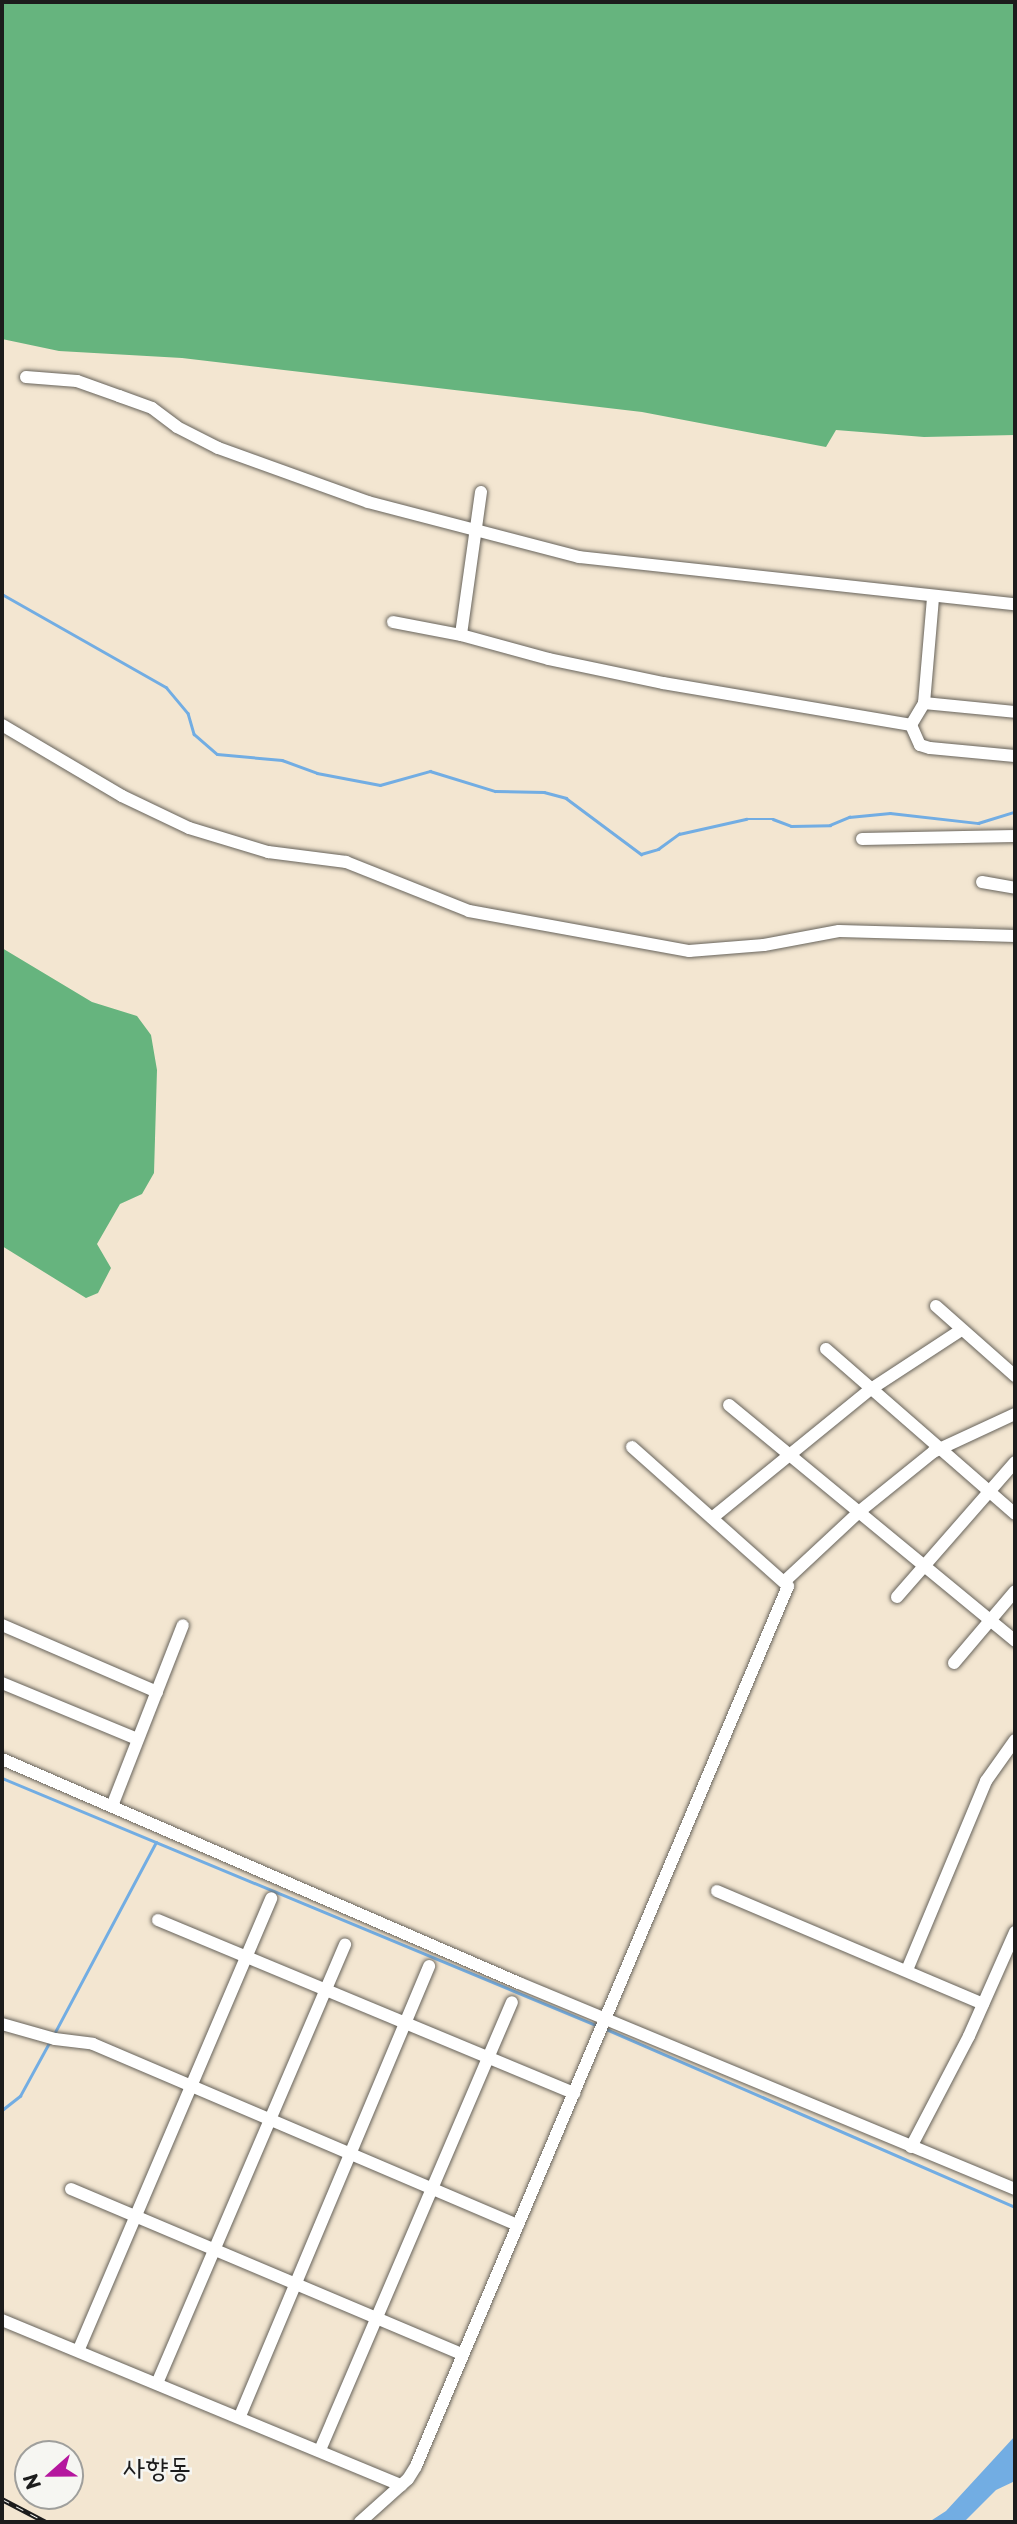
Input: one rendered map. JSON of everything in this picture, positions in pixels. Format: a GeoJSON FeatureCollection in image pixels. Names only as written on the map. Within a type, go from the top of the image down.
{"type":"FeatureCollection","features":[{"type":"Feature","properties":{"kind":"street"},"geometry":{"type":"LineString","coordinates":[[26,377],[77,382],[119,396],[256,463],[390,509],[475,527],[579,557],[933,598],[1015,604]]}},
{"type":"Feature","properties":{"kind":"street"},"geometry":{"type":"LineString","coordinates":[[461,635],[481,492]]}},
{"type":"Feature","properties":{"kind":"street"},"geometry":{"type":"LineString","coordinates":[[911,725],[924,703],[933,598]]}},
{"type":"Feature","properties":{"kind":"street"},"geometry":{"type":"LineString","coordinates":[[393,622],[461,635],[663,683],[911,725]]}},
{"type":"Feature","properties":{"kind":"street"},"geometry":{"type":"LineString","coordinates":[[924,703],[1015,712]]}},
{"type":"Feature","properties":{"kind":"street"},"geometry":{"type":"LineString","coordinates":[[2,725],[122,796],[189,828],[268,852],[346,862],[469,911],[689,951],[764,945],[839,931],[1015,936]]}},
{"type":"Feature","properties":{"kind":"street"},"geometry":{"type":"LineString","coordinates":[[911,725],[920,745],[930,748],[1015,756]]}},
{"type":"Feature","properties":{"kind":"street"},"geometry":{"type":"LineString","coordinates":[[862,839],[1015,836]]}},
{"type":"Feature","properties":{"kind":"street"},"geometry":{"type":"LineString","coordinates":[[982,882],[1015,888]]}},
{"type":"Feature","properties":{"kind":"street"},"geometry":{"type":"LineString","coordinates":[[936,1306],[1015,1376]]}},
{"type":"Feature","properties":{"kind":"street"},"geometry":{"type":"LineString","coordinates":[[712,1518],[788,1452],[869,1391],[961,1330]]}},
{"type":"Feature","properties":{"kind":"street"},"geometry":{"type":"LineString","coordinates":[[826,1349],[869,1391],[941,1448],[1015,1514]]}},
{"type":"Feature","properties":{"kind":"street"},"geometry":{"type":"LineString","coordinates":[[729,1405],[860,1511],[923,1568],[1015,1641]]}},
{"type":"Feature","properties":{"kind":"street"},"geometry":{"type":"LineString","coordinates":[[786,1580],[860,1511],[941,1448],[1015,1414]]}},
{"type":"Feature","properties":{"kind":"street"},"geometry":{"type":"LineString","coordinates":[[360,2522],[401,2485],[416,2466],[788,1586],[786,1580],[632,1447]]}},
{"type":"Feature","properties":{"kind":"street"},"geometry":{"type":"LineString","coordinates":[[897,1597],[1015,1462]]}},
{"type":"Feature","properties":{"kind":"street"},"geometry":{"type":"LineString","coordinates":[[954,1663],[1015,1591]]}},
{"type":"Feature","properties":{"kind":"street"},"geometry":{"type":"LineString","coordinates":[[2,1625],[157,1692]]}},
{"type":"Feature","properties":{"kind":"street"},"geometry":{"type":"LineString","coordinates":[[112,1806],[183,1625]]}},
{"type":"Feature","properties":{"kind":"street"},"geometry":{"type":"LineString","coordinates":[[2,1682],[137,1740]]}},
{"type":"Feature","properties":{"kind":"street"},"geometry":{"type":"LineString","coordinates":[[907,1970],[986,1781],[1015,1740]]}},
{"type":"Feature","properties":{"kind":"street"},"geometry":{"type":"LineString","coordinates":[[2,1759],[601,2025],[1015,2189]]}},
{"type":"Feature","properties":{"kind":"street"},"geometry":{"type":"LineString","coordinates":[[717,1891],[984,2004]]}},
{"type":"Feature","properties":{"kind":"street"},"geometry":{"type":"LineString","coordinates":[[79,2348],[271,1898]]}},
{"type":"Feature","properties":{"kind":"street"},"geometry":{"type":"LineString","coordinates":[[158,1920],[405,2025],[574,2093]]}},
{"type":"Feature","properties":{"kind":"street"},"geometry":{"type":"LineString","coordinates":[[911,2147],[984,2004],[1015,1932]]}},
{"type":"Feature","properties":{"kind":"street"},"geometry":{"type":"LineString","coordinates":[[158,2381],[345,1944]]}},
{"type":"Feature","properties":{"kind":"street"},"geometry":{"type":"LineString","coordinates":[[240,2416],[429,1966]]}},
{"type":"Feature","properties":{"kind":"street"},"geometry":{"type":"LineString","coordinates":[[320,2450],[512,2002]]}},
{"type":"Feature","properties":{"kind":"street"},"geometry":{"type":"LineString","coordinates":[[2,2024],[52,2038],[93,2044],[518,2225]]}},
{"type":"Feature","properties":{"kind":"street"},"geometry":{"type":"LineString","coordinates":[[71,2189],[462,2354]]}},
{"type":"Feature","properties":{"kind":"street"},"geometry":{"type":"LineString","coordinates":[[2,2320],[79,2348],[401,2485]]}},
{"type":"Feature","properties":{"kind":"green space"},"geometry":{"type":"Polygon","coordinates":[[[2,2],[1015,2],[1015,435],[924,437],[836,430],[826,447],[642,412],[182,358],[59,351],[2,339],[2,2]]]}},
{"type":"Feature","properties":{"kind":"green space"},"geometry":{"type":"Polygon","coordinates":[[[2,948],[92,1002],[137,1016],[151,1035],[157,1070],[154,1173],[142,1194],[120,1204],[97,1244],[111,1268],[98,1293],[86,1298],[2,1246],[2,948]]]}},
{"type":"Feature","properties":{"kind":"water"},"geometry":{"type":"Polygon","coordinates":[[[1015,2436],[1015,2481],[996,2490],[964,2522],[929,2522],[946,2511],[1015,2436]]]}},
{"type":"Feature","properties":{"kind":"waterway"},"geometry":{"type":"LineString","coordinates":[[2,594],[166,687],[188,713],[194,734],[217,754],[282,760],[317,773],[380,785],[430,771],[495,791],[544,792],[566,798],[641,854],[658,849],[679,834],[746,819],[773,819],[791,826],[830,825],[849,817],[890,813],[978,823],[1015,812]]}},
{"type":"Feature","properties":{"kind":"waterway"},"geometry":{"type":"LineString","coordinates":[[2,1778],[596,2025]]}},
{"type":"Feature","properties":{"kind":"waterway"},"geometry":{"type":"LineString","coordinates":[[54,2034],[156,1842]]}},
{"type":"Feature","properties":{"kind":"waterway"},"geometry":{"type":"LineString","coordinates":[[606,2029],[1015,2207]]}},
{"type":"Feature","properties":{"kind":"waterway"},"geometry":{"type":"LineString","coordinates":[[2,2110],[20,2096],[49,2043]]}},
{"type":"Feature","properties":{"kind":"railway"},"geometry":{"type":"LineString","coordinates":[[2,2499],[46,2522]]}},
{"type":"Feature","properties":{"kind":"district","name":"사향동"},"geometry":{"type":"Point","coordinates":[157,2466]}}]}
